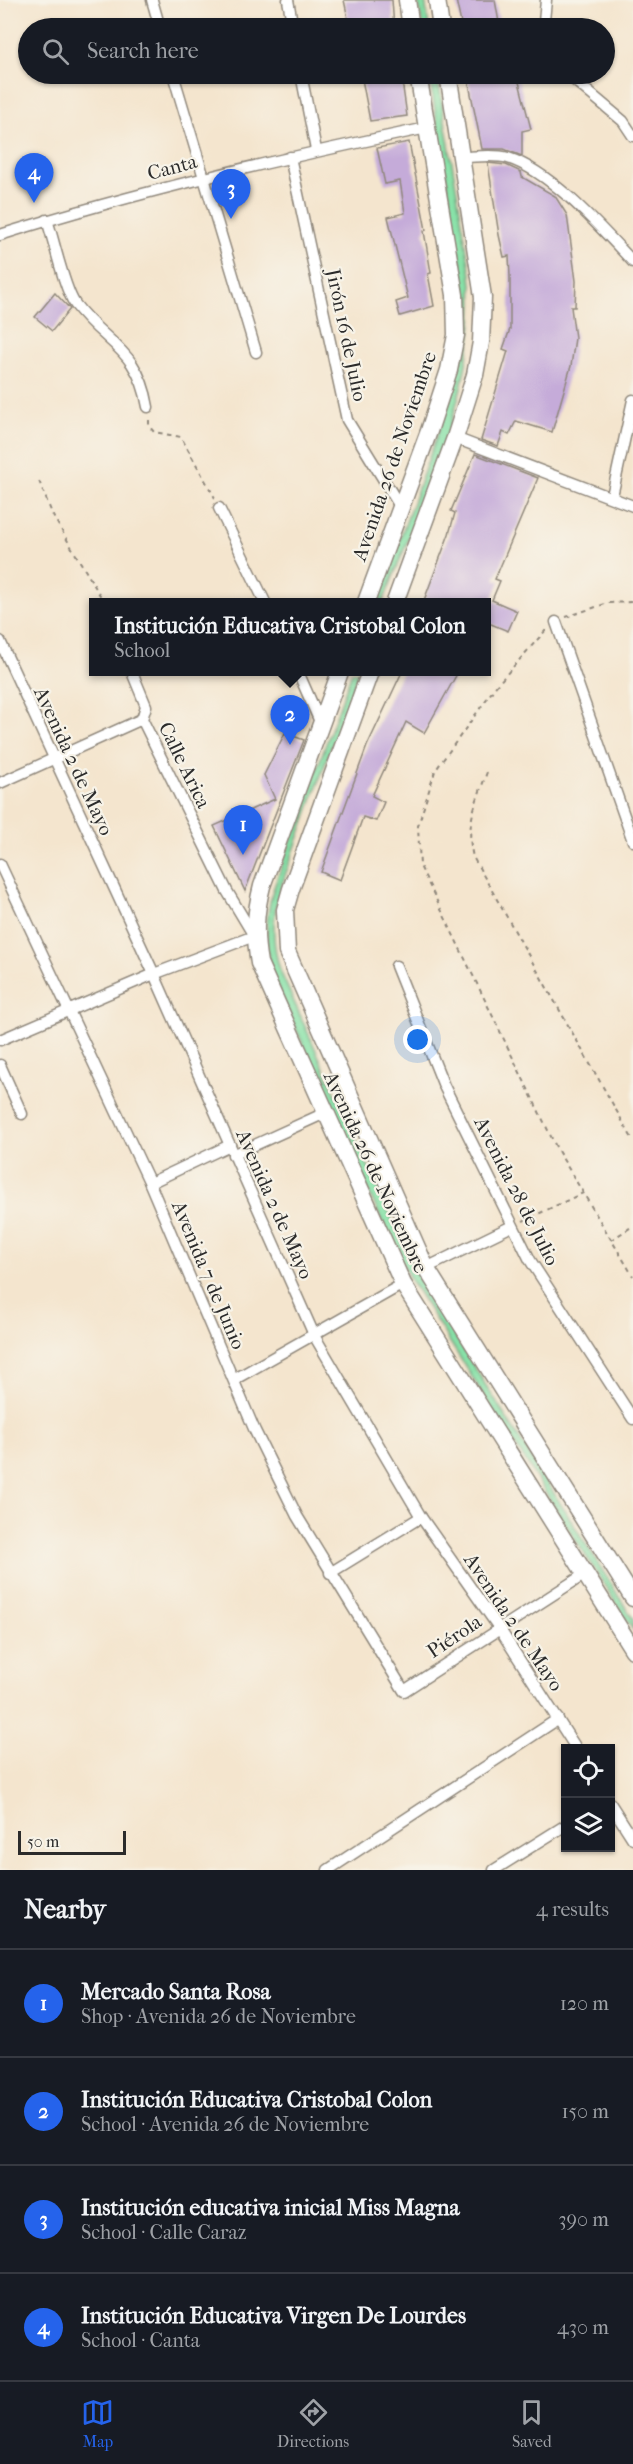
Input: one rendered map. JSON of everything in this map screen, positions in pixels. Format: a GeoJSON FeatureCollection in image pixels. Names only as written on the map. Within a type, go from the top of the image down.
{"type":"FeatureCollection","features":[{"type":"Feature","properties":{"kind":"main road"},"geometry":{"type":"LineString","coordinates":[[407,0],[410,18]]}},
{"type":"Feature","properties":{"kind":"main road"},"geometry":{"type":"LineString","coordinates":[[437,0],[440,18]]}},
{"type":"Feature","properties":{"kind":"main road","name":"Avenida 26 de Noviembre"},"geometry":{"type":"LineString","coordinates":[[368,598],[449,370],[456,335],[455,295],[420,84]]}},
{"type":"Feature","properties":{"kind":"main road"},"geometry":{"type":"LineString","coordinates":[[397,598],[455,438],[475,375],[481,342],[483,297],[450,84]]}},
{"type":"Feature","properties":{"kind":"main road","name":"Avenida 26 de Noviembre"},"geometry":{"type":"LineString","coordinates":[[339,676],[262,886],[256,912],[254,936],[263,973],[403,1284],[633,1650]]}},
{"type":"Feature","properties":{"kind":"main road","name":"Avenida 26 de Noviembre"},"geometry":{"type":"LineString","coordinates":[[369,676],[285,910],[284,932],[292,970],[426,1268],[633,1598]]}},
{"type":"Feature","properties":{"kind":"street"},"geometry":{"type":"LineString","coordinates":[[152,0],[157,18]]}},
{"type":"Feature","properties":{"kind":"street"},"geometry":{"type":"LineString","coordinates":[[288,0],[291,18]]}},
{"type":"Feature","properties":{"kind":"street"},"geometry":{"type":"LineString","coordinates":[[544,18],[546,0]]}},
{"type":"Feature","properties":{"kind":"street"},"geometry":{"type":"LineString","coordinates":[[176,84],[256,352]]}},
{"type":"Feature","properties":{"kind":"street"},"geometry":{"type":"LineString","coordinates":[[303,84],[316,150]]}},
{"type":"Feature","properties":{"kind":"street"},"geometry":{"type":"LineString","coordinates":[[579,84],[623,121],[633,136]]}},
{"type":"Feature","properties":{"kind":"street","name":"Canta"},"geometry":{"type":"LineString","coordinates":[[0,235],[203,177],[316,150],[427,128]]}},
{"type":"Feature","properties":{"kind":"street","name":"Jirón 16 de Julio"},"geometry":{"type":"LineString","coordinates":[[291,157],[347,420],[401,508]]}},
{"type":"Feature","properties":{"kind":"street"},"geometry":{"type":"LineString","coordinates":[[462,157],[506,157],[536,171],[590,216],[633,262]]}},
{"type":"Feature","properties":{"kind":"street"},"geometry":{"type":"LineString","coordinates":[[48,220],[73,302],[135,364],[145,389],[148,407]]}},
{"type":"Feature","properties":{"kind":"street"},"geometry":{"type":"LineString","coordinates":[[612,496],[629,428],[633,400]]}},
{"type":"Feature","properties":{"kind":"street"},"geometry":{"type":"LineString","coordinates":[[455,438],[612,496],[633,506]]}},
{"type":"Feature","properties":{"kind":"street"},"geometry":{"type":"LineString","coordinates":[[219,508],[263,598]]}},
{"type":"Feature","properties":{"kind":"street"},"geometry":{"type":"LineString","coordinates":[[556,622],[633,841]]}},
{"type":"Feature","properties":{"kind":"street","name":"Avenida 2 de Mayo"},"geometry":{"type":"LineString","coordinates":[[0,641],[53,760],[154,974],[314,1334],[421,1517],[499,1628],[573,1744]]}},
{"type":"Feature","properties":{"kind":"street","name":"Calle Arica"},"geometry":{"type":"LineString","coordinates":[[134,676],[146,706],[142,720],[227,891],[254,936]]}},
{"type":"Feature","properties":{"kind":"street"},"geometry":{"type":"LineString","coordinates":[[300,676],[321,725]]}},
{"type":"Feature","properties":{"kind":"street"},"geometry":{"type":"LineString","coordinates":[[0,783],[142,720]]}},
{"type":"Feature","properties":{"kind":"street","name":"Avenida 7 de Junio"},"geometry":{"type":"LineString","coordinates":[[0,864],[70,1008],[150,1184],[235,1379],[255,1431],[297,1516],[404,1691]]}},
{"type":"Feature","properties":{"kind":"street"},"geometry":{"type":"LineString","coordinates":[[0,1040],[70,1008],[254,936]]}},
{"type":"Feature","properties":{"kind":"street","name":"Avenida 28 de Julio"},"geometry":{"type":"LineString","coordinates":[[396,966],[444,1086],[512,1226],[530,1260],[633,1419]]}},
{"type":"Feature","properties":{"kind":"street"},"geometry":{"type":"LineString","coordinates":[[0,1065],[22,1114]]}},
{"type":"Feature","properties":{"kind":"street"},"geometry":{"type":"LineString","coordinates":[[150,1184],[325,1113]]}},
{"type":"Feature","properties":{"kind":"street"},"geometry":{"type":"LineString","coordinates":[[426,1268],[512,1226]]}},
{"type":"Feature","properties":{"kind":"street"},"geometry":{"type":"LineString","coordinates":[[235,1379],[403,1284]]}},
{"type":"Feature","properties":{"kind":"street"},"geometry":{"type":"LineString","coordinates":[[330,1573],[421,1517]]}},
{"type":"Feature","properties":{"kind":"street","name":"Piérola"},"geometry":{"type":"LineString","coordinates":[[404,1691],[585,1575]]}},
{"type":"Feature","properties":{"kind":"street"},"geometry":{"type":"LineString","coordinates":[[328,1870],[558,1719]]}},
{"type":"Feature","properties":{"kind":"street"},"geometry":{"type":"LineString","coordinates":[[615,1811],[633,1839]]}},
{"type":"Feature","properties":{"kind":"street"},"geometry":{"type":"LineString","coordinates":[[494,1870],[561,1828]]}},
{"type":"Feature","properties":{"kind":"path"},"geometry":{"type":"LineString","coordinates":[[148,407],[149,426],[154,432],[181,437],[207,480],[219,508]]}},
{"type":"Feature","properties":{"kind":"path"},"geometry":{"type":"LineString","coordinates":[[39,481],[53,516],[101,598]]}},
{"type":"Feature","properties":{"kind":"path"},"geometry":{"type":"LineString","coordinates":[[633,602],[608,603],[556,622],[496,686],[435,771],[418,826],[420,866],[558,1151],[633,1276]]}},
{"type":"Feature","properties":{"kind":"path"},"geometry":{"type":"LineString","coordinates":[[487,772],[470,820],[468,839],[473,858],[633,1140]]}},
{"type":"Feature","properties":{"kind":"path"},"geometry":{"type":"LineString","coordinates":[[512,1226],[583,1193]]}},
{"type":"Feature","properties":{"kind":"path"},"geometry":{"type":"LineString","coordinates":[[611,1240],[633,1226]]}},
{"type":"Feature","properties":{"kind":"green space"},"geometry":{"type":"Polygon","coordinates":[[[418,0],[425,0],[428,18],[421,18],[418,0]]]}},
{"type":"Feature","properties":{"kind":"green space"},"geometry":{"type":"Polygon","coordinates":[[[431,84],[439,84],[471,275],[472,314],[468,355],[458,398],[430,484],[385,598],[379,598],[454,388],[465,336],[467,303],[431,84]]]}},
{"type":"Feature","properties":{"kind":"green space"},"geometry":{"type":"Polygon","coordinates":[[[351,676],[357,676],[278,895],[274,934],[281,973],[420,1281],[633,1619],[633,1630],[413,1284],[393,1246],[273,977],[268,955],[267,935],[272,893],[351,676]]]}},
{"type":"Feature","properties":{"kind":"building"},"geometry":{"type":"Polygon","coordinates":[[[344,0],[392,0],[393,18],[348,18],[344,0]]]}},
{"type":"Feature","properties":{"kind":"building"},"geometry":{"type":"Polygon","coordinates":[[[456,0],[495,0],[498,18],[460,18],[456,0]]]}},
{"type":"Feature","properties":{"kind":"building"},"geometry":{"type":"Polygon","coordinates":[[[363,84],[402,84],[407,116],[370,121],[363,84]]]}},
{"type":"Feature","properties":{"kind":"building"},"geometry":{"type":"Polygon","coordinates":[[[469,84],[520,84],[531,129],[522,131],[522,156],[504,149],[482,149],[469,84]]]}},
{"type":"Feature","properties":{"kind":"building"},"geometry":{"type":"Polygon","coordinates":[[[409,142],[426,230],[424,231],[431,273],[428,274],[434,306],[400,316],[396,302],[408,298],[388,217],[405,213],[400,181],[385,184],[377,148],[409,142]]]}},
{"type":"Feature","properties":{"kind":"building"},"geometry":{"type":"Polygon","coordinates":[[[488,163],[506,165],[521,172],[522,177],[555,196],[567,215],[576,281],[575,307],[571,307],[575,338],[571,366],[552,432],[516,421],[509,435],[503,432],[498,446],[481,440],[508,351],[503,349],[510,329],[510,277],[509,256],[504,257],[499,235],[488,163]]]}},
{"type":"Feature","properties":{"kind":"building"},"geometry":{"type":"Polygon","coordinates":[[[55,293],[70,309],[52,331],[35,317],[55,293]]]}},
{"type":"Feature","properties":{"kind":"building"},"geometry":{"type":"Polygon","coordinates":[[[475,454],[538,478],[495,579],[500,581],[492,600],[517,611],[508,631],[491,624],[491,598],[425,598],[449,534],[455,513],[451,511],[475,454]]]}},
{"type":"Feature","properties":{"kind":"building"},"geometry":{"type":"Polygon","coordinates":[[[400,676],[456,676],[424,733],[406,722],[372,796],[384,802],[376,821],[363,817],[340,880],[321,872],[367,746],[400,676]]]}},
{"type":"Feature","properties":{"kind":"building"},"geometry":{"type":"Polygon","coordinates":[[[285,733],[304,740],[245,891],[214,826],[275,799],[264,775],[285,733]]]}},
{"type":"Feature","properties":{"kind":"place","name":"Institución Educativa Virgen De Lourdes"},"geometry":{"type":"Point","coordinates":[34,203]}},
{"type":"Feature","properties":{"kind":"place","name":"Institución educativa inicial Miss Magna"},"geometry":{"type":"Point","coordinates":[231,219]}},
{"type":"Feature","properties":{"kind":"place","name":"Institución Educativa Cristobal Colon"},"geometry":{"type":"Point","coordinates":[290,745]}},
{"type":"Feature","properties":{"kind":"place","name":"Mercado Santa Rosa"},"geometry":{"type":"Point","coordinates":[243,855]}}]}
